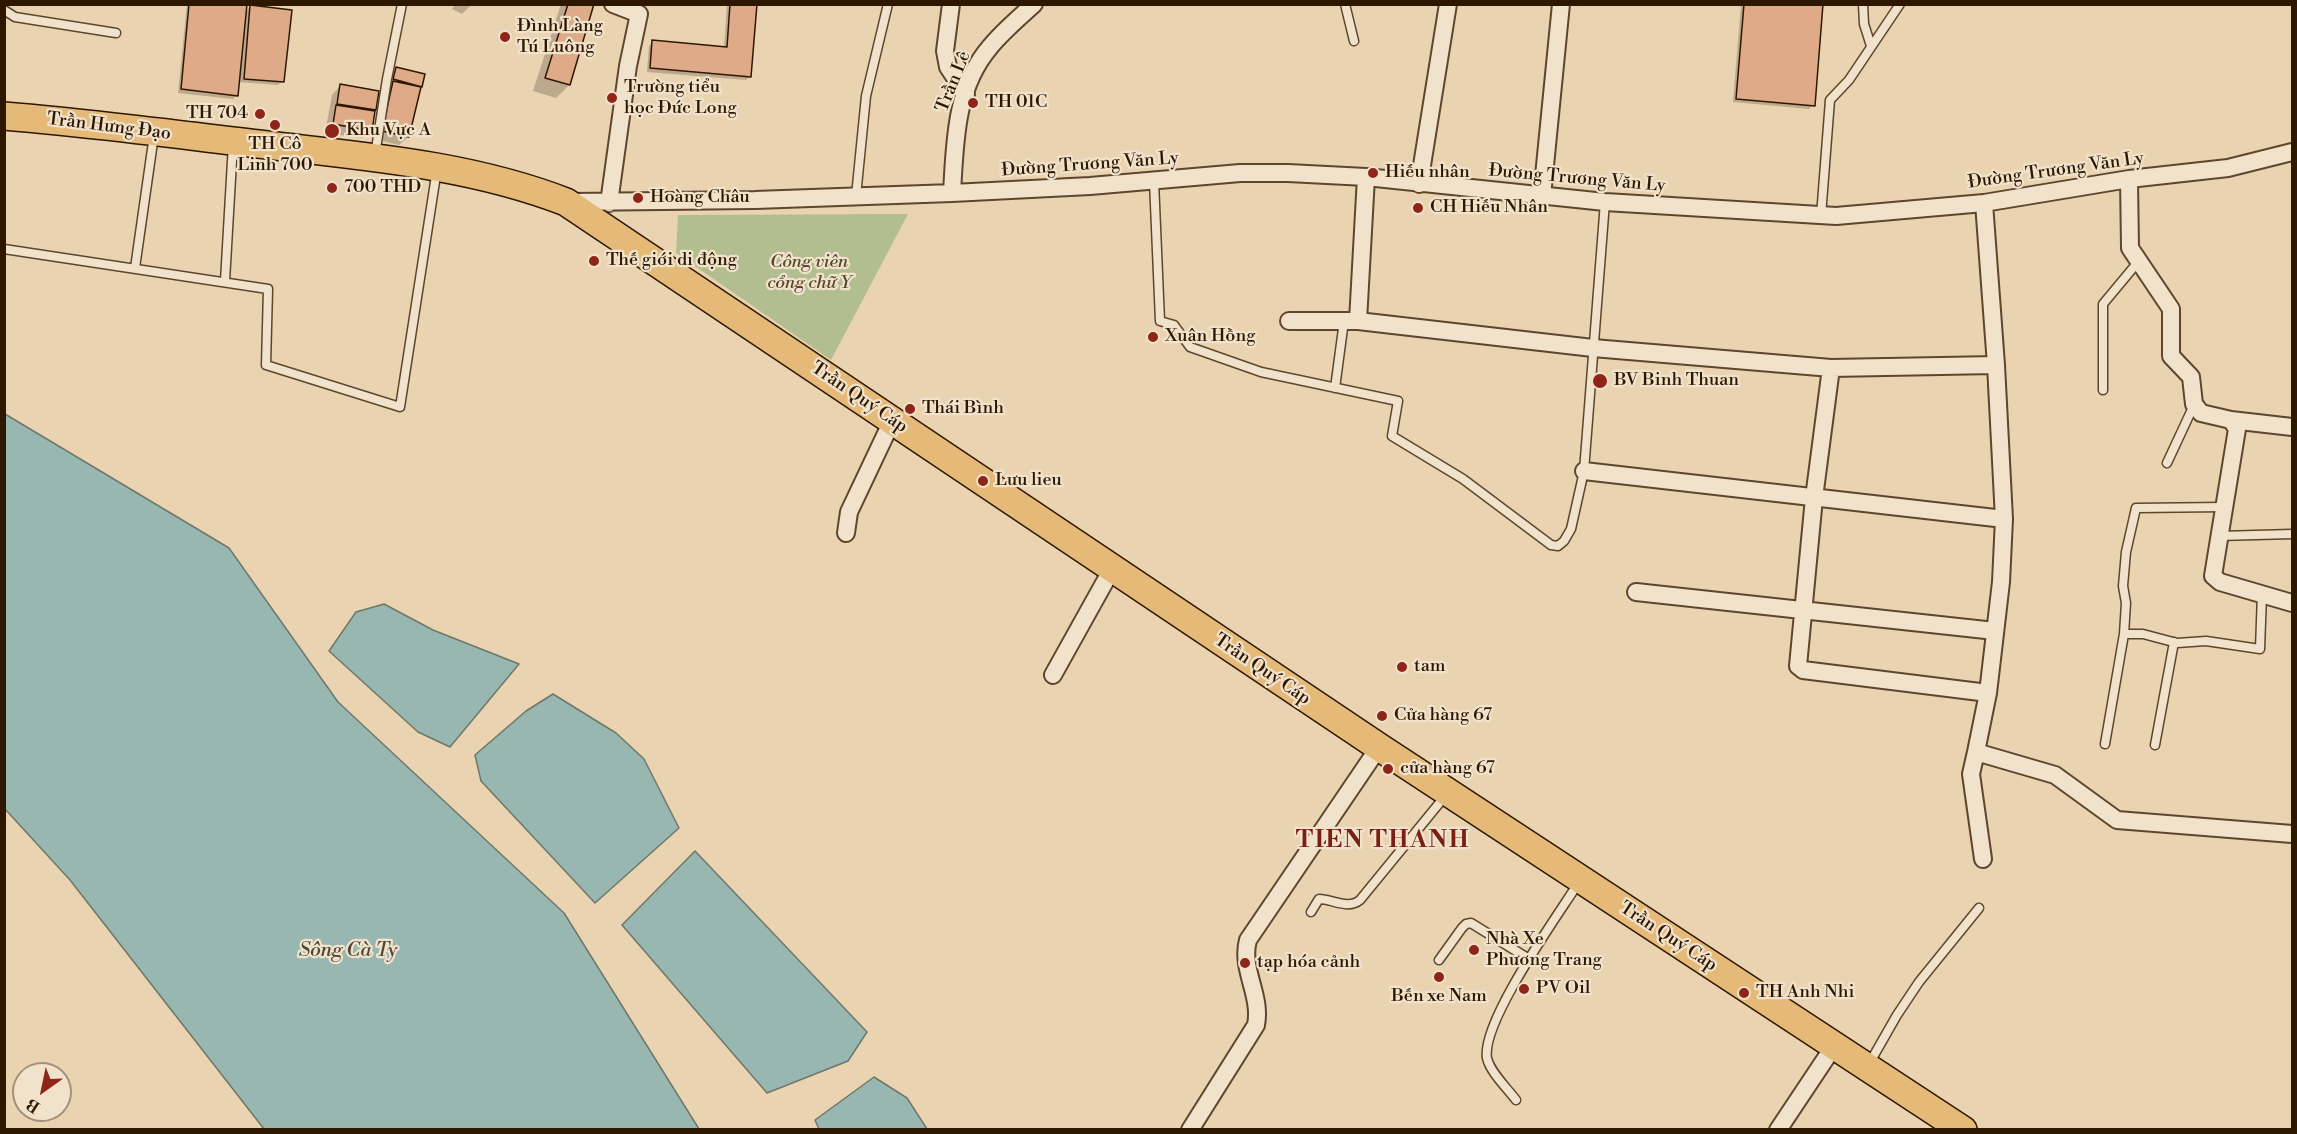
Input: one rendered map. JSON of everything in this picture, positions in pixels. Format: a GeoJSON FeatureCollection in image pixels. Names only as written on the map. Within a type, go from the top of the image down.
{"type":"FeatureCollection","features":[{"type":"Feature","properties":{"kind":"main road","name":"Trần Hưng Đạo"},"geometry":{"type":"LineString","coordinates":[[4,116],[375,158],[498,179],[566,202]]}},
{"type":"Feature","properties":{"kind":"main road","name":"Trần Quý Cáp"},"geometry":{"type":"LineString","coordinates":[[566,202],[1378,747],[1963,1130]]}},
{"type":"Feature","properties":{"kind":"street"},"geometry":{"type":"LineString","coordinates":[[609,203],[628,66],[639,14],[613,4]]}},
{"type":"Feature","properties":{"kind":"street"},"geometry":{"type":"LineString","coordinates":[[951,4],[945,51],[948,67],[966,94]]}},
{"type":"Feature","properties":{"kind":"street","name":"Trần Lê"},"geometry":{"type":"LineString","coordinates":[[952,193],[957,117],[966,94],[989,48],[1034,4]]}},
{"type":"Feature","properties":{"kind":"street"},"geometry":{"type":"LineString","coordinates":[[1419,183],[1448,4]]}},
{"type":"Feature","properties":{"kind":"street"},"geometry":{"type":"LineString","coordinates":[[1542,196],[1561,4]]}},
{"type":"Feature","properties":{"kind":"street","name":"Đường Trương Văn Ly"},"geometry":{"type":"LineString","coordinates":[[566,202],[609,203],[952,193],[1154,181],[1240,173],[1366,177],[1605,202],[1821,216],[1984,203],[2129,179],[2228,168],[2292,152]]}},
{"type":"Feature","properties":{"kind":"street"},"geometry":{"type":"LineString","coordinates":[[1351,321],[1366,177]]}},
{"type":"Feature","properties":{"kind":"street"},"geometry":{"type":"LineString","coordinates":[[2129,179],[2130,248],[2171,309],[2171,356],[2191,377],[2194,404],[2206,415],[2292,427]]}},
{"type":"Feature","properties":{"kind":"street"},"geometry":{"type":"LineString","coordinates":[[1983,859],[1971,774],[1988,693],[2001,582],[2004,519],[1984,203]]}},
{"type":"Feature","properties":{"kind":"street"},"geometry":{"type":"LineString","coordinates":[[1289,321],[1351,321],[1593,348],[1831,368],[1996,365]]}},
{"type":"Feature","properties":{"kind":"street"},"geometry":{"type":"LineString","coordinates":[[1831,368],[1814,498],[1797,661],[1803,670],[1988,693]]}},
{"type":"Feature","properties":{"kind":"street"},"geometry":{"type":"LineString","coordinates":[[2231,420],[2236,429],[2213,573],[2215,580],[2292,603]]}},
{"type":"Feature","properties":{"kind":"street"},"geometry":{"type":"LineString","coordinates":[[846,533],[849,512],[892,421]]}},
{"type":"Feature","properties":{"kind":"street"},"geometry":{"type":"LineString","coordinates":[[1584,471],[2004,519]]}},
{"type":"Feature","properties":{"kind":"street"},"geometry":{"type":"LineString","coordinates":[[1053,675],[1112,569]]}},
{"type":"Feature","properties":{"kind":"street"},"geometry":{"type":"LineString","coordinates":[[1636,592],[1995,632]]}},
{"type":"Feature","properties":{"kind":"street"},"geometry":{"type":"LineString","coordinates":[[1190,1130],[1256,1025],[1258,1008],[1245,956],[1248,940],[1378,747]]}},
{"type":"Feature","properties":{"kind":"street"},"geometry":{"type":"LineString","coordinates":[[1976,752],[2055,775],[2117,820],[2292,834]]}},
{"type":"Feature","properties":{"kind":"street"},"geometry":{"type":"LineString","coordinates":[[1778,1130],[1834,1046]]}},
{"type":"Feature","properties":{"kind":"lane"},"geometry":{"type":"LineString","coordinates":[[375,158],[387,79],[402,4]]}},
{"type":"Feature","properties":{"kind":"lane"},"geometry":{"type":"LineString","coordinates":[[856,196],[866,96],[888,4]]}},
{"type":"Feature","properties":{"kind":"lane"},"geometry":{"type":"LineString","coordinates":[[1344,4],[1354,41]]}},
{"type":"Feature","properties":{"kind":"lane"},"geometry":{"type":"LineString","coordinates":[[1863,4],[1864,24],[1871,46]]}},
{"type":"Feature","properties":{"kind":"lane"},"geometry":{"type":"LineString","coordinates":[[1821,216],[1830,100],[1849,80],[1900,4]]}},
{"type":"Feature","properties":{"kind":"lane"},"geometry":{"type":"LineString","coordinates":[[4,10],[15,17],[116,33]]}},
{"type":"Feature","properties":{"kind":"lane"},"geometry":{"type":"LineString","coordinates":[[135,268],[154,132]]}},
{"type":"Feature","properties":{"kind":"lane"},"geometry":{"type":"LineString","coordinates":[[225,281],[233,141]]}},
{"type":"Feature","properties":{"kind":"lane"},"geometry":{"type":"LineString","coordinates":[[4,249],[268,289],[266,365],[400,407],[437,168]]}},
{"type":"Feature","properties":{"kind":"lane"},"geometry":{"type":"LineString","coordinates":[[1154,181],[1160,321],[1174,325],[1190,347],[1262,372],[1398,401],[1392,436],[1463,479],[1551,545],[1558,546],[1564,541],[1571,528],[1584,471],[1605,202]]}},
{"type":"Feature","properties":{"kind":"lane"},"geometry":{"type":"LineString","coordinates":[[2103,390],[2103,304],[2138,262]]}},
{"type":"Feature","properties":{"kind":"lane"},"geometry":{"type":"LineString","coordinates":[[1335,388],[1351,321]]}},
{"type":"Feature","properties":{"kind":"lane"},"geometry":{"type":"LineString","coordinates":[[2167,463],[2194,404]]}},
{"type":"Feature","properties":{"kind":"lane"},"geometry":{"type":"LineString","coordinates":[[2105,744],[2124,634],[2126,603],[2123,586],[2136,508],[2224,507]]}},
{"type":"Feature","properties":{"kind":"lane"},"geometry":{"type":"LineString","coordinates":[[2219,536],[2292,534]]}},
{"type":"Feature","properties":{"kind":"lane"},"geometry":{"type":"LineString","coordinates":[[2124,634],[2143,634],[2174,642],[2206,641],[2260,649],[2262,594]]}},
{"type":"Feature","properties":{"kind":"lane"},"geometry":{"type":"LineString","coordinates":[[2155,745],[2174,642]]}},
{"type":"Feature","properties":{"kind":"lane"},"geometry":{"type":"LineString","coordinates":[[1311,912],[1321,898],[1355,904],[1448,793]]}},
{"type":"Feature","properties":{"kind":"lane"},"geometry":{"type":"LineString","coordinates":[[1516,1100],[1489,1062],[1487,1050],[1496,1021],[1528,959],[1581,880]]}},
{"type":"Feature","properties":{"kind":"lane"},"geometry":{"type":"LineString","coordinates":[[1868,1067],[1897,1015],[1919,982],[1979,908]]}},
{"type":"Feature","properties":{"kind":"lane"},"geometry":{"type":"LineString","coordinates":[[1439,960],[1462,928],[1471,923],[1528,959]]}},
{"type":"Feature","properties":{"kind":"green space","name":"Công viên cổng chữ Y"},"geometry":{"type":"Polygon","coordinates":[[[908,214],[831,360],[676,253],[678,215],[908,214]]]}},
{"type":"Feature","properties":{"kind":"water","name":"Sông Cà Ty"},"geometry":{"type":"Polygon","coordinates":[[[5,414],[229,548],[338,702],[564,913],[699,1129],[264,1129],[70,880],[5,809],[5,414]]]}},
{"type":"Feature","properties":{"kind":"water"},"geometry":{"type":"Polygon","coordinates":[[[384,604],[433,630],[519,664],[450,747],[418,732],[329,651],[356,612],[384,604]]]}},
{"type":"Feature","properties":{"kind":"water"},"geometry":{"type":"Polygon","coordinates":[[[553,694],[616,733],[644,759],[679,828],[595,903],[481,781],[475,755],[526,711],[553,694]]]}},
{"type":"Feature","properties":{"kind":"water"},"geometry":{"type":"Polygon","coordinates":[[[695,851],[867,1032],[848,1061],[767,1093],[622,925],[695,851]]]}},
{"type":"Feature","properties":{"kind":"water"},"geometry":{"type":"Polygon","coordinates":[[[874,1077],[907,1098],[927,1129],[819,1129],[815,1120],[874,1077]]]}},
{"type":"Feature","properties":{"kind":"building"},"geometry":{"type":"Polygon","coordinates":[[[189,4],[247,4],[238,96],[181,89],[189,4]]]}},
{"type":"Feature","properties":{"kind":"building"},"geometry":{"type":"Polygon","coordinates":[[[568,4],[594,4],[570,85],[545,78],[568,4]]]}},
{"type":"Feature","properties":{"kind":"building"},"geometry":{"type":"Polygon","coordinates":[[[730,4],[757,4],[751,77],[650,68],[652,40],[727,47],[730,4]]]}},
{"type":"Feature","properties":{"kind":"building"},"geometry":{"type":"Polygon","coordinates":[[[1744,4],[1823,4],[1815,106],[1736,99],[1744,4]]]}},
{"type":"Feature","properties":{"kind":"building"},"geometry":{"type":"Polygon","coordinates":[[[250,5],[292,10],[284,82],[244,79],[250,5]]]}},
{"type":"Feature","properties":{"kind":"building"},"geometry":{"type":"Polygon","coordinates":[[[396,67],[425,74],[422,87],[393,79],[396,67]]]}},
{"type":"Feature","properties":{"kind":"building"},"geometry":{"type":"Polygon","coordinates":[[[393,81],[421,87],[409,137],[382,131],[393,81]]]}},
{"type":"Feature","properties":{"kind":"building"},"geometry":{"type":"Polygon","coordinates":[[[340,84],[379,91],[376,110],[337,104],[340,84]]]}},
{"type":"Feature","properties":{"kind":"building"},"geometry":{"type":"Polygon","coordinates":[[[336,105],[375,111],[372,131],[333,124],[336,105]]]}},
{"type":"Feature","properties":{"kind":"place","name":"Đình Làng Tú Luông"},"geometry":{"type":"Point","coordinates":[505,37]}},
{"type":"Feature","properties":{"kind":"place","name":"Trường tiểu học Đức Long"},"geometry":{"type":"Point","coordinates":[612,98]}},
{"type":"Feature","properties":{"kind":"place","name":"TH 01C"},"geometry":{"type":"Point","coordinates":[973,103]}},
{"type":"Feature","properties":{"kind":"place","name":"TH 704"},"geometry":{"type":"Point","coordinates":[260,114]}},
{"type":"Feature","properties":{"kind":"place","name":"TH Cô Linh 700"},"geometry":{"type":"Point","coordinates":[275,125]}},
{"type":"Feature","properties":{"kind":"place","name":"Khu Vực A"},"geometry":{"type":"Point","coordinates":[332,131]}},
{"type":"Feature","properties":{"kind":"place","name":"Hiếu nhân"},"geometry":{"type":"Point","coordinates":[1373,173]}},
{"type":"Feature","properties":{"kind":"place","name":"700 THD"},"geometry":{"type":"Point","coordinates":[332,188]}},
{"type":"Feature","properties":{"kind":"place","name":"Hoàng Châu"},"geometry":{"type":"Point","coordinates":[638,198]}},
{"type":"Feature","properties":{"kind":"place","name":"CH Hiếu Nhân"},"geometry":{"type":"Point","coordinates":[1418,208]}},
{"type":"Feature","properties":{"kind":"place","name":"Thế giới di động"},"geometry":{"type":"Point","coordinates":[594,261]}},
{"type":"Feature","properties":{"kind":"place","name":"Xuân Hồng"},"geometry":{"type":"Point","coordinates":[1153,337]}},
{"type":"Feature","properties":{"kind":"place","name":"BV Binh Thuan"},"geometry":{"type":"Point","coordinates":[1600,381]}},
{"type":"Feature","properties":{"kind":"place","name":"Thái Bình"},"geometry":{"type":"Point","coordinates":[910,409]}},
{"type":"Feature","properties":{"kind":"place","name":"Lưu lieu"},"geometry":{"type":"Point","coordinates":[983,481]}},
{"type":"Feature","properties":{"kind":"place","name":"tam"},"geometry":{"type":"Point","coordinates":[1402,667]}},
{"type":"Feature","properties":{"kind":"place","name":"Cửa hàng 67"},"geometry":{"type":"Point","coordinates":[1382,716]}},
{"type":"Feature","properties":{"kind":"place","name":"cửa hàng 67"},"geometry":{"type":"Point","coordinates":[1388,769]}},
{"type":"Feature","properties":{"kind":"place","name":"Nhà Xe Phương Trang"},"geometry":{"type":"Point","coordinates":[1474,950]}},
{"type":"Feature","properties":{"kind":"place","name":"tạp hóa cảnh"},"geometry":{"type":"Point","coordinates":[1245,963]}},
{"type":"Feature","properties":{"kind":"place","name":"Bến xe Nam"},"geometry":{"type":"Point","coordinates":[1439,977]}},
{"type":"Feature","properties":{"kind":"place","name":"PV Oil"},"geometry":{"type":"Point","coordinates":[1524,989]}},
{"type":"Feature","properties":{"kind":"place","name":"TH Anh Nhi"},"geometry":{"type":"Point","coordinates":[1744,993]}},
{"type":"Feature","properties":{"kind":"district","name":"TIEN THANH"},"geometry":{"type":"Point","coordinates":[1383,841]}}]}
